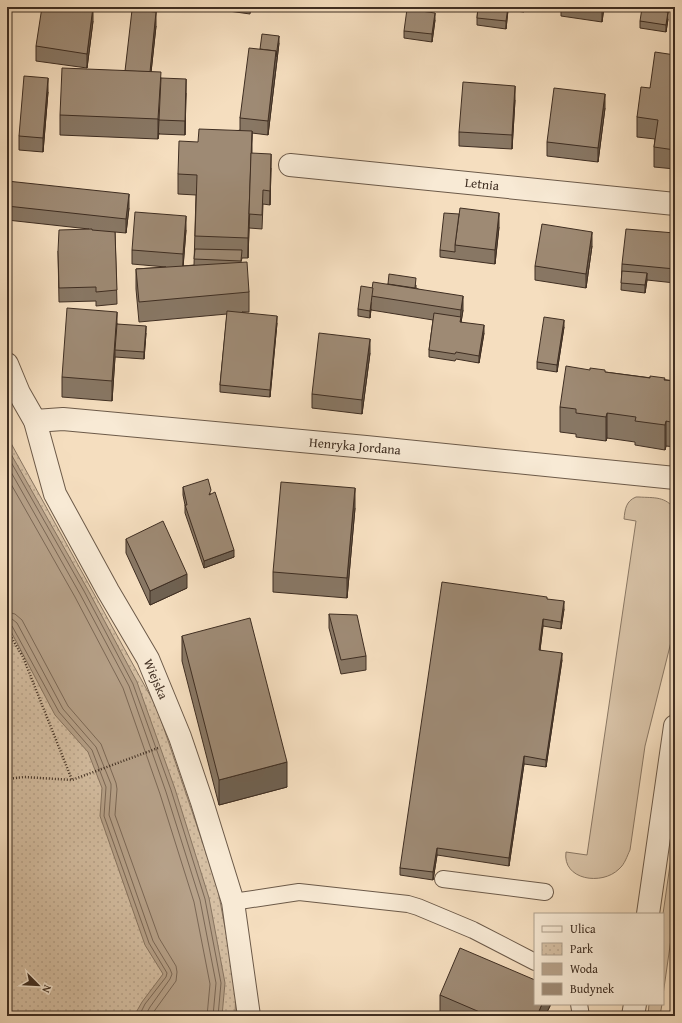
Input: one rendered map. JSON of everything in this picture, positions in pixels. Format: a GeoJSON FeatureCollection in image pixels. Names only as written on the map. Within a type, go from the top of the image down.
{"type":"FeatureCollection","features":[{"type":"Feature","properties":{"kind":"street","name":"Letnia"},"geometry":{"type":"LineString","coordinates":[[290,165],[675,204]]}},
{"type":"Feature","properties":{"kind":"street","name":"Wiejska"},"geometry":{"type":"LineString","coordinates":[[7,364],[19,393],[35,421],[55,494],[108,591],[148,659],[180,737],[233,902],[249,1016]]}},
{"type":"Feature","properties":{"kind":"street","name":"Henryka Jordana"},"geometry":{"type":"LineString","coordinates":[[35,421],[63,419],[374,448],[606,478],[675,478]]}},
{"type":"Feature","properties":{"kind":"street"},"geometry":{"type":"LineString","coordinates":[[648,913],[675,726]]}},
{"type":"Feature","properties":{"kind":"street"},"geometry":{"type":"LineString","coordinates":[[633,1016],[634,1005]]}},
{"type":"Feature","properties":{"kind":"lane"},"geometry":{"type":"LineString","coordinates":[[443,879],[545,892]]}},
{"type":"Feature","properties":{"kind":"lane"},"geometry":{"type":"LineString","coordinates":[[233,902],[299,892],[408,904],[418,906],[473,930],[534,961]]}},
{"type":"Feature","properties":{"kind":"lane"},"geometry":{"type":"LineString","coordinates":[[579,1005],[581,1016]]}},
{"type":"Feature","properties":{"kind":"path"},"geometry":{"type":"LineString","coordinates":[[7,630],[22,657],[72,780]]}},
{"type":"Feature","properties":{"kind":"path"},"geometry":{"type":"LineString","coordinates":[[7,779],[24,777],[72,780],[163,746]]}},
{"type":"Feature","properties":{"kind":"green space"},"geometry":{"type":"Polygon","coordinates":[[[7,436],[157,708],[217,885],[236,986],[235,1016],[7,1016],[7,436]]]}},
{"type":"Feature","properties":{"kind":"green space"},"geometry":{"type":"Polygon","coordinates":[[[636,497],[664,500],[668,502],[675,510],[675,621],[645,746],[630,850],[623,865],[612,874],[594,878],[585,877],[570,869],[566,861],[566,852],[587,855],[636,521],[624,519],[624,515],[628,503],[636,497]]]}},
{"type":"Feature","properties":{"kind":"green space"},"geometry":{"type":"Polygon","coordinates":[[[675,830],[675,911],[664,988],[663,913],[675,830]]]}},
{"type":"Feature","properties":{"kind":"green space"},"geometry":{"type":"Polygon","coordinates":[[[649,1005],[662,1005],[660,1016],[648,1016],[649,1005]]]}},
{"type":"Feature","properties":{"kind":"water"},"geometry":{"type":"Polygon","coordinates":[[[7,447],[88,590],[137,682],[175,789],[209,898],[225,983],[222,1016],[134,1016],[142,1002],[163,974],[145,945],[100,816],[102,788],[88,752],[55,715],[7,624],[7,447]]]}},
{"type":"Feature","properties":{"kind":"building"},"geometry":{"type":"Polygon","coordinates":[[[42,7],[93,7],[87,54],[36,46],[42,7]]]}},
{"type":"Feature","properties":{"kind":"building"},"geometry":{"type":"Polygon","coordinates":[[[478,7],[508,7],[506,21],[477,18],[478,7]]]}},
{"type":"Feature","properties":{"kind":"building"},"geometry":{"type":"Polygon","coordinates":[[[642,8],[668,12],[666,25],[640,21],[642,8]]]}},
{"type":"Feature","properties":{"kind":"building"},"geometry":{"type":"Polygon","coordinates":[[[407,9],[435,13],[432,34],[404,31],[407,9]]]}},
{"type":"Feature","properties":{"kind":"building"},"geometry":{"type":"Polygon","coordinates":[[[132,10],[156,12],[150,72],[125,71],[132,10]]]}},
{"type":"Feature","properties":{"kind":"building"},"geometry":{"type":"Polygon","coordinates":[[[262,34],[279,36],[276,57],[276,51],[260,49],[262,34]]]}},
{"type":"Feature","properties":{"kind":"building"},"geometry":{"type":"Polygon","coordinates":[[[249,48],[276,51],[268,121],[240,118],[249,48]]]}},
{"type":"Feature","properties":{"kind":"building"},"geometry":{"type":"Polygon","coordinates":[[[655,52],[675,55],[675,150],[654,147],[658,120],[637,117],[641,87],[650,88],[655,52]]]}},
{"type":"Feature","properties":{"kind":"building"},"geometry":{"type":"Polygon","coordinates":[[[62,68],[161,72],[158,119],[60,115],[62,68]]]}},
{"type":"Feature","properties":{"kind":"building"},"geometry":{"type":"Polygon","coordinates":[[[24,76],[48,78],[43,138],[19,136],[24,76]]]}},
{"type":"Feature","properties":{"kind":"building"},"geometry":{"type":"Polygon","coordinates":[[[161,78],[186,79],[185,121],[159,120],[161,78]]]}},
{"type":"Feature","properties":{"kind":"building"},"geometry":{"type":"Polygon","coordinates":[[[463,82],[515,86],[512,135],[459,132],[463,82]]]}},
{"type":"Feature","properties":{"kind":"building"},"geometry":{"type":"Polygon","coordinates":[[[554,88],[605,94],[598,148],[547,142],[554,88]]]}},
{"type":"Feature","properties":{"kind":"building"},"geometry":{"type":"Polygon","coordinates":[[[199,129],[252,131],[248,238],[195,236],[197,175],[178,174],[179,141],[198,142],[199,129]]]}},
{"type":"Feature","properties":{"kind":"building"},"geometry":{"type":"Polygon","coordinates":[[[251,153],[271,154],[270,191],[263,190],[262,215],[249,214],[251,153]]]}},
{"type":"Feature","properties":{"kind":"building"},"geometry":{"type":"Polygon","coordinates":[[[7,181],[129,194],[126,219],[7,206],[7,181]]]}},
{"type":"Feature","properties":{"kind":"building"},"geometry":{"type":"Polygon","coordinates":[[[460,208],[499,213],[495,250],[455,245],[460,208]]]}},
{"type":"Feature","properties":{"kind":"building"},"geometry":{"type":"Polygon","coordinates":[[[135,212],[186,216],[183,254],[132,250],[135,212]]]}},
{"type":"Feature","properties":{"kind":"building"},"geometry":{"type":"Polygon","coordinates":[[[444,213],[459,214],[455,252],[440,250],[444,213]]]}},
{"type":"Feature","properties":{"kind":"building"},"geometry":{"type":"Polygon","coordinates":[[[542,224],[592,232],[586,274],[535,266],[542,224]]]}},
{"type":"Feature","properties":{"kind":"building"},"geometry":{"type":"Polygon","coordinates":[[[92,229],[115,232],[117,290],[96,292],[96,287],[59,288],[59,230],[92,229]]]}},
{"type":"Feature","properties":{"kind":"building"},"geometry":{"type":"Polygon","coordinates":[[[626,229],[675,233],[675,269],[622,264],[626,229]]]}},
{"type":"Feature","properties":{"kind":"building"},"geometry":{"type":"Polygon","coordinates":[[[195,249],[242,250],[241,261],[194,259],[195,249]]]}},
{"type":"Feature","properties":{"kind":"building"},"geometry":{"type":"Polygon","coordinates":[[[247,262],[249,292],[139,302],[136,269],[247,262]]]}},
{"type":"Feature","properties":{"kind":"building"},"geometry":{"type":"Polygon","coordinates":[[[622,271],[647,273],[645,285],[621,283],[622,271]]]}},
{"type":"Feature","properties":{"kind":"building"},"geometry":{"type":"Polygon","coordinates":[[[389,274],[416,278],[415,288],[388,284],[389,274]]]}},
{"type":"Feature","properties":{"kind":"building"},"geometry":{"type":"Polygon","coordinates":[[[373,282],[463,296],[461,310],[371,296],[373,282]]]}},
{"type":"Feature","properties":{"kind":"building"},"geometry":{"type":"Polygon","coordinates":[[[361,286],[373,288],[370,311],[358,309],[361,286]]]}},
{"type":"Feature","properties":{"kind":"building"},"geometry":{"type":"Polygon","coordinates":[[[67,308],[117,312],[112,381],[62,377],[67,308]]]}},
{"type":"Feature","properties":{"kind":"building"},"geometry":{"type":"Polygon","coordinates":[[[227,311],[277,316],[270,390],[220,385],[227,311]]]}},
{"type":"Feature","properties":{"kind":"building"},"geometry":{"type":"Polygon","coordinates":[[[434,313],[461,317],[460,322],[484,325],[479,356],[456,352],[455,354],[429,350],[434,313]]]}},
{"type":"Feature","properties":{"kind":"building"},"geometry":{"type":"Polygon","coordinates":[[[544,317],[564,320],[557,365],[537,362],[544,317]]]}},
{"type":"Feature","properties":{"kind":"building"},"geometry":{"type":"Polygon","coordinates":[[[117,324],[146,326],[144,352],[115,350],[117,324]]]}},
{"type":"Feature","properties":{"kind":"building"},"geometry":{"type":"Polygon","coordinates":[[[319,333],[370,339],[362,400],[312,394],[319,333]]]}},
{"type":"Feature","properties":{"kind":"building"},"geometry":{"type":"Polygon","coordinates":[[[566,366],[590,370],[590,368],[605,370],[605,372],[650,378],[650,376],[665,378],[664,380],[675,381],[675,423],[666,421],[665,425],[635,421],[636,417],[607,413],[606,417],[576,413],[576,409],[560,407],[566,366]]]}},
{"type":"Feature","properties":{"kind":"building"},"geometry":{"type":"Polygon","coordinates":[[[208,479],[211,490],[209,495],[215,492],[234,550],[204,561],[185,505],[187,505],[183,487],[208,479]]]}},
{"type":"Feature","properties":{"kind":"building"},"geometry":{"type":"Polygon","coordinates":[[[281,482],[355,488],[347,578],[273,572],[281,482]]]}},
{"type":"Feature","properties":{"kind":"building"},"geometry":{"type":"Polygon","coordinates":[[[163,521],[187,574],[150,591],[126,539],[163,521]]]}},
{"type":"Feature","properties":{"kind":"building"},"geometry":{"type":"Polygon","coordinates":[[[442,582],[547,597],[547,599],[564,601],[561,622],[543,619],[539,650],[562,653],[546,760],[524,756],[509,858],[437,848],[433,872],[400,868],[442,582]]]}},
{"type":"Feature","properties":{"kind":"building"},"geometry":{"type":"Polygon","coordinates":[[[329,614],[357,615],[366,656],[341,660],[329,614]]]}},
{"type":"Feature","properties":{"kind":"building"},"geometry":{"type":"Polygon","coordinates":[[[250,618],[287,762],[219,780],[182,636],[250,618]]]}},
{"type":"Feature","properties":{"kind":"building"},"geometry":{"type":"Polygon","coordinates":[[[460,948],[534,980],[534,1005],[542,1005],[537,1016],[489,1016],[440,995],[460,948]]]}}]}
